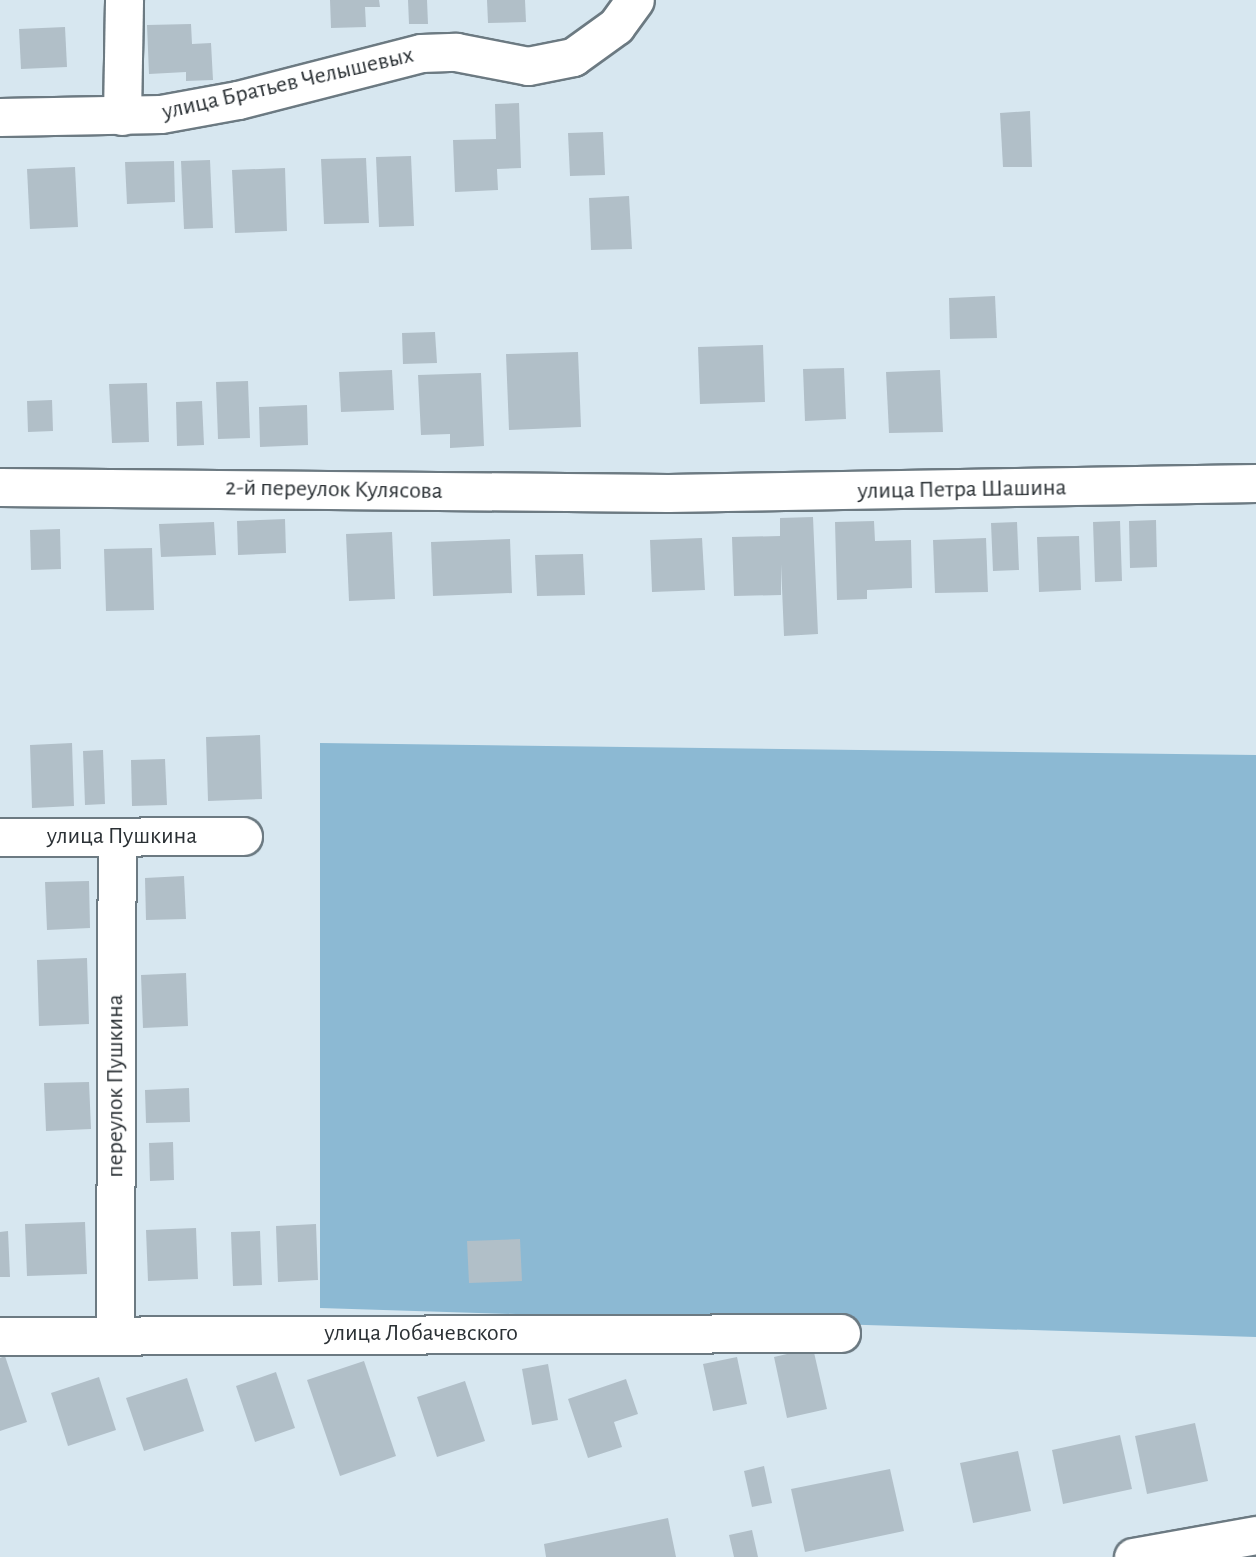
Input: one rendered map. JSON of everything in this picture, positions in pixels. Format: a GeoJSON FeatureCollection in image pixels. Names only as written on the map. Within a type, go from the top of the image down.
{"type":"FeatureCollection","features":[{"type":"Feature","properties":{"kind":"street"},"geometry":{"type":"LineString","coordinates":[[122,117],[124,0]]}},
{"type":"Feature","properties":{"kind":"street","name":"улица Братьев Челышевых"},"geometry":{"type":"LineString","coordinates":[[0,117],[122,117],[237,100],[421,53],[456,52],[528,66],[573,57],[617,26],[635,0]]}},
{"type":"Feature","properties":{"kind":"street","name":"улица Петра Шашина"},"geometry":{"type":"LineString","coordinates":[[668,493],[1256,483]]}},
{"type":"Feature","properties":{"kind":"street","name":"2-й переулок Кулясова"},"geometry":{"type":"LineString","coordinates":[[0,487],[668,493]]}},
{"type":"Feature","properties":{"kind":"street","name":"переулок Пушкина"},"geometry":{"type":"LineString","coordinates":[[115,1335],[117,836]]}},
{"type":"Feature","properties":{"kind":"street","name":"улица Пушкина"},"geometry":{"type":"LineString","coordinates":[[0,837],[243,836]]}},
{"type":"Feature","properties":{"kind":"street","name":"улица Лобачевского"},"geometry":{"type":"LineString","coordinates":[[0,1336],[841,1333]]}},
{"type":"Feature","properties":{"kind":"street"},"geometry":{"type":"LineString","coordinates":[[1133,1557],[1256,1535]]}},
{"type":"Feature","properties":{"kind":"shaded area"},"geometry":{"type":"Polygon","coordinates":[[[320,743],[1256,755],[1256,1337],[320,1308],[320,743]]]}},
{"type":"Feature","properties":{"kind":"building"},"geometry":{"type":"Polygon","coordinates":[[[330,0],[379,0],[380,7],[365,7],[366,27],[331,28],[330,0]]]}},
{"type":"Feature","properties":{"kind":"building"},"geometry":{"type":"Polygon","coordinates":[[[408,0],[427,0],[428,24],[409,24],[408,0]]]}},
{"type":"Feature","properties":{"kind":"building"},"geometry":{"type":"Polygon","coordinates":[[[487,0],[525,0],[526,22],[488,23],[487,0]]]}},
{"type":"Feature","properties":{"kind":"building"},"geometry":{"type":"Polygon","coordinates":[[[191,24],[192,44],[211,43],[213,80],[186,81],[186,72],[149,74],[147,25],[191,24]]]}},
{"type":"Feature","properties":{"kind":"building"},"geometry":{"type":"Polygon","coordinates":[[[65,27],[67,67],[21,69],[19,29],[65,27]]]}},
{"type":"Feature","properties":{"kind":"building"},"geometry":{"type":"Polygon","coordinates":[[[519,103],[521,168],[497,169],[498,190],[455,192],[453,140],[496,139],[495,104],[519,103]]]}},
{"type":"Feature","properties":{"kind":"building"},"geometry":{"type":"Polygon","coordinates":[[[1030,111],[1032,167],[1003,167],[1000,113],[1030,111]]]}},
{"type":"Feature","properties":{"kind":"building"},"geometry":{"type":"Polygon","coordinates":[[[603,132],[605,175],[570,176],[568,133],[603,132]]]}},
{"type":"Feature","properties":{"kind":"building"},"geometry":{"type":"Polygon","coordinates":[[[411,156],[414,226],[379,227],[376,157],[411,156]]]}},
{"type":"Feature","properties":{"kind":"building"},"geometry":{"type":"Polygon","coordinates":[[[366,158],[369,223],[324,224],[321,159],[366,158]]]}},
{"type":"Feature","properties":{"kind":"building"},"geometry":{"type":"Polygon","coordinates":[[[210,160],[213,228],[184,229],[181,161],[210,160]]]}},
{"type":"Feature","properties":{"kind":"building"},"geometry":{"type":"Polygon","coordinates":[[[174,161],[175,202],[127,204],[125,162],[174,161]]]}},
{"type":"Feature","properties":{"kind":"building"},"geometry":{"type":"Polygon","coordinates":[[[75,167],[78,227],[30,229],[27,169],[75,167]]]}},
{"type":"Feature","properties":{"kind":"building"},"geometry":{"type":"Polygon","coordinates":[[[285,168],[287,231],[235,233],[232,170],[285,168]]]}},
{"type":"Feature","properties":{"kind":"building"},"geometry":{"type":"Polygon","coordinates":[[[629,196],[632,249],[591,250],[589,198],[629,196]]]}},
{"type":"Feature","properties":{"kind":"building"},"geometry":{"type":"Polygon","coordinates":[[[995,296],[997,338],[950,339],[949,298],[995,296]]]}},
{"type":"Feature","properties":{"kind":"building"},"geometry":{"type":"Polygon","coordinates":[[[435,332],[437,363],[403,364],[402,333],[435,332]]]}},
{"type":"Feature","properties":{"kind":"building"},"geometry":{"type":"Polygon","coordinates":[[[763,345],[765,402],[700,404],[698,347],[763,345]]]}},
{"type":"Feature","properties":{"kind":"building"},"geometry":{"type":"Polygon","coordinates":[[[578,352],[581,427],[509,430],[506,354],[578,352]]]}},
{"type":"Feature","properties":{"kind":"building"},"geometry":{"type":"Polygon","coordinates":[[[844,368],[846,419],[805,421],[803,369],[844,368]]]}},
{"type":"Feature","properties":{"kind":"building"},"geometry":{"type":"Polygon","coordinates":[[[392,370],[394,410],[341,412],[339,372],[392,370]]]}},
{"type":"Feature","properties":{"kind":"building"},"geometry":{"type":"Polygon","coordinates":[[[940,370],[943,432],[889,433],[886,372],[940,370]]]}},
{"type":"Feature","properties":{"kind":"building"},"geometry":{"type":"Polygon","coordinates":[[[481,373],[484,446],[450,448],[450,434],[421,435],[418,375],[481,373]]]}},
{"type":"Feature","properties":{"kind":"building"},"geometry":{"type":"Polygon","coordinates":[[[248,381],[250,438],[218,439],[216,382],[248,381]]]}},
{"type":"Feature","properties":{"kind":"building"},"geometry":{"type":"Polygon","coordinates":[[[147,383],[149,442],[112,443],[109,384],[147,383]]]}},
{"type":"Feature","properties":{"kind":"building"},"geometry":{"type":"Polygon","coordinates":[[[52,400],[53,431],[28,432],[27,401],[52,400]]]}},
{"type":"Feature","properties":{"kind":"building"},"geometry":{"type":"Polygon","coordinates":[[[202,401],[204,445],[177,446],[176,402],[202,401]]]}},
{"type":"Feature","properties":{"kind":"building"},"geometry":{"type":"Polygon","coordinates":[[[307,405],[308,445],[260,447],[259,407],[307,405]]]}},
{"type":"Feature","properties":{"kind":"building"},"geometry":{"type":"Polygon","coordinates":[[[813,517],[818,634],[784,636],[781,564],[781,595],[734,596],[732,537],[780,536],[780,518],[813,517]]]}},
{"type":"Feature","properties":{"kind":"building"},"geometry":{"type":"Polygon","coordinates":[[[285,519],[286,553],[238,555],[237,521],[285,519]]]}},
{"type":"Feature","properties":{"kind":"building"},"geometry":{"type":"Polygon","coordinates":[[[1156,520],[1157,567],[1130,568],[1129,521],[1156,520]]]}},
{"type":"Feature","properties":{"kind":"building"},"geometry":{"type":"Polygon","coordinates":[[[874,521],[875,541],[911,540],[912,588],[867,590],[867,599],[837,600],[835,522],[874,521]]]}},
{"type":"Feature","properties":{"kind":"building"},"geometry":{"type":"Polygon","coordinates":[[[1120,521],[1122,581],[1095,582],[1093,522],[1120,521]]]}},
{"type":"Feature","properties":{"kind":"building"},"geometry":{"type":"Polygon","coordinates":[[[214,522],[216,555],[161,557],[159,524],[214,522]]]}},
{"type":"Feature","properties":{"kind":"building"},"geometry":{"type":"Polygon","coordinates":[[[1017,522],[1019,570],[993,571],[991,523],[1017,522]]]}},
{"type":"Feature","properties":{"kind":"building"},"geometry":{"type":"Polygon","coordinates":[[[60,529],[61,569],[31,570],[30,530],[60,529]]]}},
{"type":"Feature","properties":{"kind":"building"},"geometry":{"type":"Polygon","coordinates":[[[392,532],[395,599],[349,601],[346,534],[392,532]]]}},
{"type":"Feature","properties":{"kind":"building"},"geometry":{"type":"Polygon","coordinates":[[[1079,536],[1081,590],[1039,592],[1037,537],[1079,536]]]}},
{"type":"Feature","properties":{"kind":"building"},"geometry":{"type":"Polygon","coordinates":[[[702,538],[705,590],[652,592],[650,540],[702,538]]]}},
{"type":"Feature","properties":{"kind":"building"},"geometry":{"type":"Polygon","coordinates":[[[986,538],[988,592],[935,593],[933,540],[986,538]]]}},
{"type":"Feature","properties":{"kind":"building"},"geometry":{"type":"Polygon","coordinates":[[[510,539],[512,593],[433,596],[431,542],[510,539]]]}},
{"type":"Feature","properties":{"kind":"building"},"geometry":{"type":"Polygon","coordinates":[[[152,548],[154,610],[106,611],[104,549],[152,548]]]}},
{"type":"Feature","properties":{"kind":"building"},"geometry":{"type":"Polygon","coordinates":[[[583,554],[585,595],[537,596],[535,555],[583,554]]]}},
{"type":"Feature","properties":{"kind":"building"},"geometry":{"type":"Polygon","coordinates":[[[260,735],[262,799],[208,801],[206,737],[260,735]]]}},
{"type":"Feature","properties":{"kind":"building"},"geometry":{"type":"Polygon","coordinates":[[[72,743],[74,806],[32,808],[30,745],[72,743]]]}},
{"type":"Feature","properties":{"kind":"building"},"geometry":{"type":"Polygon","coordinates":[[[103,750],[105,804],[85,805],[83,751],[103,750]]]}},
{"type":"Feature","properties":{"kind":"building"},"geometry":{"type":"Polygon","coordinates":[[[165,759],[167,805],[132,806],[131,760],[165,759]]]}},
{"type":"Feature","properties":{"kind":"building"},"geometry":{"type":"Polygon","coordinates":[[[184,876],[186,919],[146,920],[145,878],[184,876]]]}},
{"type":"Feature","properties":{"kind":"building"},"geometry":{"type":"Polygon","coordinates":[[[89,881],[90,928],[47,930],[45,882],[89,881]]]}},
{"type":"Feature","properties":{"kind":"building"},"geometry":{"type":"Polygon","coordinates":[[[87,958],[89,1024],[39,1026],[37,960],[87,958]]]}},
{"type":"Feature","properties":{"kind":"building"},"geometry":{"type":"Polygon","coordinates":[[[186,973],[188,1026],[143,1028],[141,975],[186,973]]]}},
{"type":"Feature","properties":{"kind":"building"},"geometry":{"type":"Polygon","coordinates":[[[89,1082],[91,1129],[46,1131],[44,1083],[89,1082]]]}},
{"type":"Feature","properties":{"kind":"building"},"geometry":{"type":"Polygon","coordinates":[[[189,1088],[190,1122],[146,1123],[145,1090],[189,1088]]]}},
{"type":"Feature","properties":{"kind":"building"},"geometry":{"type":"Polygon","coordinates":[[[173,1142],[174,1180],[150,1181],[149,1143],[173,1142]]]}},
{"type":"Feature","properties":{"kind":"building"},"geometry":{"type":"Polygon","coordinates":[[[85,1222],[87,1274],[27,1276],[25,1224],[85,1222]]]}},
{"type":"Feature","properties":{"kind":"building"},"geometry":{"type":"Polygon","coordinates":[[[316,1224],[318,1280],[278,1282],[276,1226],[316,1224]]]}},
{"type":"Feature","properties":{"kind":"building"},"geometry":{"type":"Polygon","coordinates":[[[196,1228],[198,1279],[148,1281],[146,1230],[196,1228]]]}},
{"type":"Feature","properties":{"kind":"building"},"geometry":{"type":"Polygon","coordinates":[[[8,1231],[10,1277],[0,1277],[0,1232],[8,1231]]]}},
{"type":"Feature","properties":{"kind":"building"},"geometry":{"type":"Polygon","coordinates":[[[260,1231],[262,1285],[233,1286],[231,1232],[260,1231]]]}},
{"type":"Feature","properties":{"kind":"building"},"geometry":{"type":"Polygon","coordinates":[[[520,1239],[522,1281],[469,1283],[467,1241],[520,1239]]]}},
{"type":"Feature","properties":{"kind":"building"},"geometry":{"type":"Polygon","coordinates":[[[813,1348],[827,1409],[787,1418],[774,1357],[813,1348]]]}},
{"type":"Feature","properties":{"kind":"building"},"geometry":{"type":"Polygon","coordinates":[[[5,1356],[27,1422],[0,1431],[0,1358],[5,1356]]]}},
{"type":"Feature","properties":{"kind":"building"},"geometry":{"type":"Polygon","coordinates":[[[737,1357],[747,1404],[713,1411],[703,1364],[737,1357]]]}},
{"type":"Feature","properties":{"kind":"building"},"geometry":{"type":"Polygon","coordinates":[[[364,1361],[396,1456],[340,1476],[307,1380],[364,1361]]]}},
{"type":"Feature","properties":{"kind":"building"},"geometry":{"type":"Polygon","coordinates":[[[548,1364],[558,1420],[532,1425],[522,1369],[548,1364]]]}},
{"type":"Feature","properties":{"kind":"building"},"geometry":{"type":"Polygon","coordinates":[[[276,1372],[295,1428],[255,1442],[236,1386],[276,1372]]]}},
{"type":"Feature","properties":{"kind":"building"},"geometry":{"type":"Polygon","coordinates":[[[99,1377],[116,1430],[68,1446],[51,1393],[99,1377]]]}},
{"type":"Feature","properties":{"kind":"building"},"geometry":{"type":"Polygon","coordinates":[[[187,1378],[204,1431],[144,1451],[126,1398],[187,1378]]]}},
{"type":"Feature","properties":{"kind":"building"},"geometry":{"type":"Polygon","coordinates":[[[626,1379],[638,1414],[614,1422],[622,1447],[588,1458],[568,1399],[626,1379]]]}},
{"type":"Feature","properties":{"kind":"building"},"geometry":{"type":"Polygon","coordinates":[[[465,1381],[485,1441],[437,1457],[417,1397],[465,1381]]]}},
{"type":"Feature","properties":{"kind":"building"},"geometry":{"type":"Polygon","coordinates":[[[1195,1423],[1208,1481],[1147,1494],[1135,1436],[1195,1423]]]}},
{"type":"Feature","properties":{"kind":"building"},"geometry":{"type":"Polygon","coordinates":[[[1120,1435],[1132,1489],[1063,1504],[1052,1450],[1120,1435]]]}},
{"type":"Feature","properties":{"kind":"building"},"geometry":{"type":"Polygon","coordinates":[[[1018,1451],[1031,1511],[973,1523],[960,1463],[1018,1451]]]}},
{"type":"Feature","properties":{"kind":"building"},"geometry":{"type":"Polygon","coordinates":[[[764,1466],[772,1503],[752,1507],[744,1471],[764,1466]]]}},
{"type":"Feature","properties":{"kind":"building"},"geometry":{"type":"Polygon","coordinates":[[[890,1469],[904,1531],[805,1552],[791,1489],[890,1469]]]}},
{"type":"Feature","properties":{"kind":"building"},"geometry":{"type":"Polygon","coordinates":[[[668,1518],[676,1557],[546,1557],[544,1544],[668,1518]]]}},
{"type":"Feature","properties":{"kind":"building"},"geometry":{"type":"Polygon","coordinates":[[[752,1530],[758,1557],[734,1557],[729,1535],[752,1530]]]}}]}
